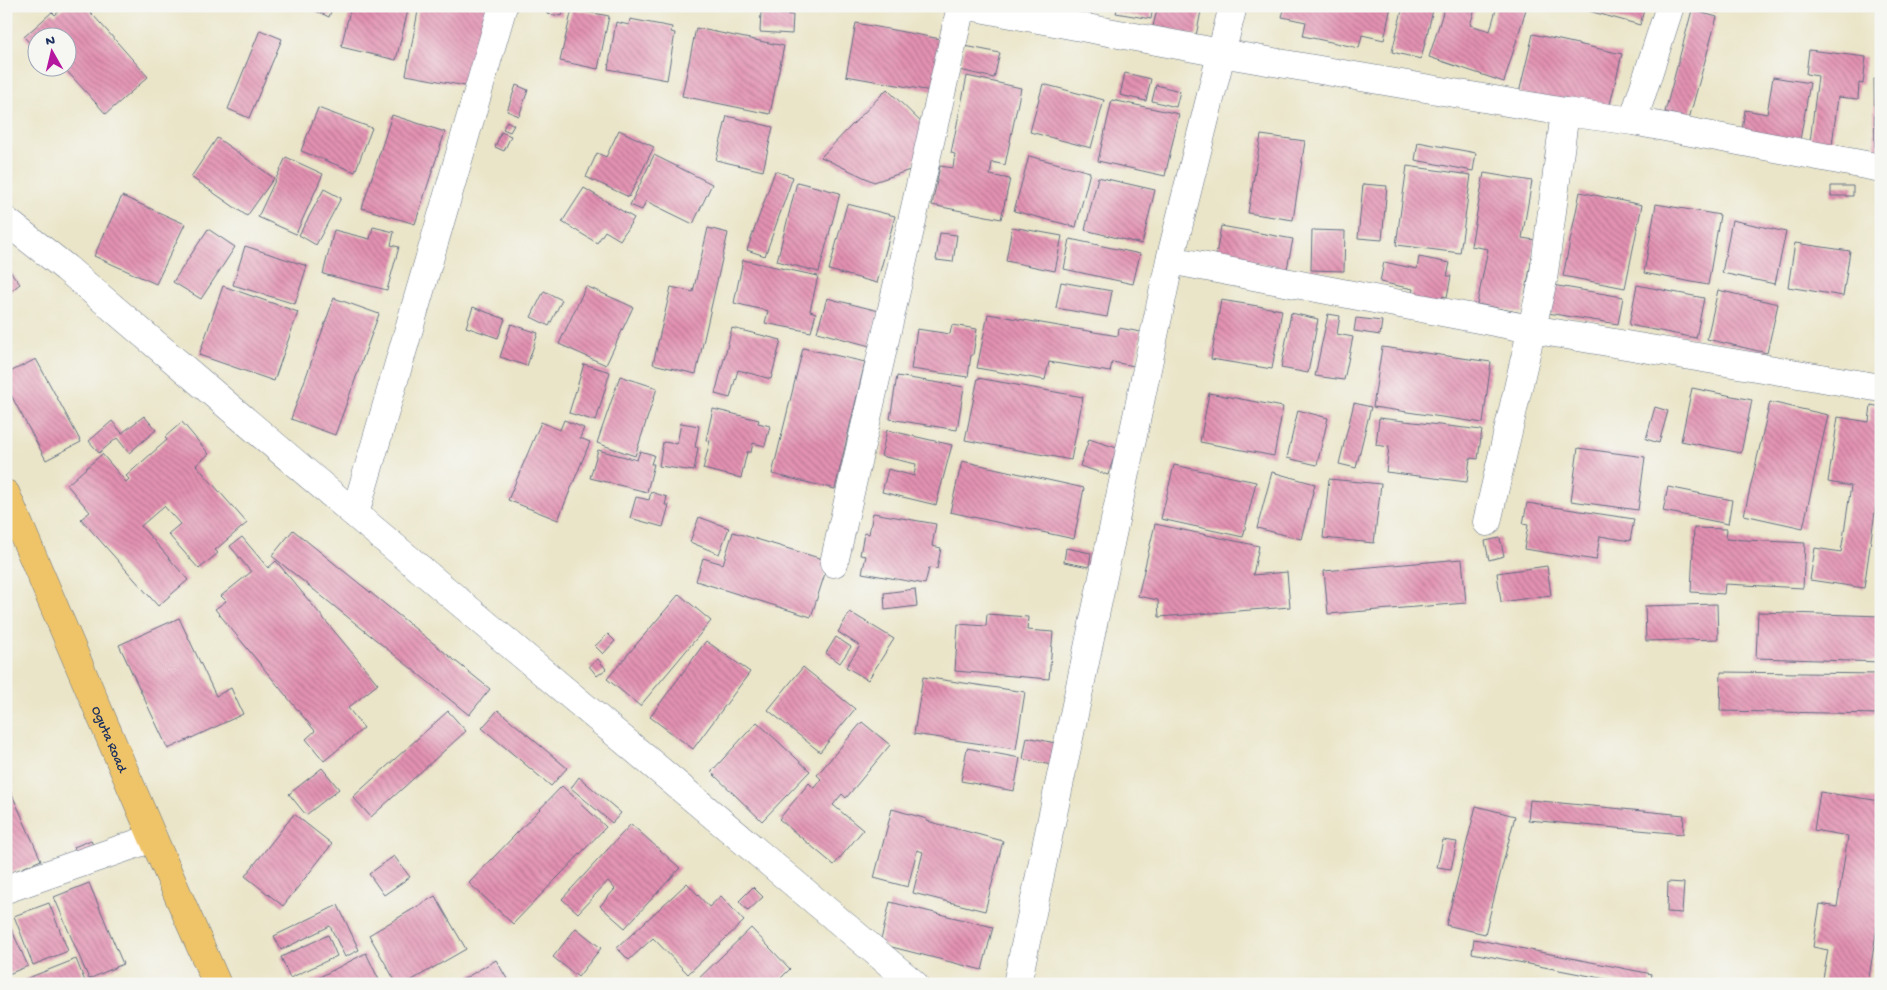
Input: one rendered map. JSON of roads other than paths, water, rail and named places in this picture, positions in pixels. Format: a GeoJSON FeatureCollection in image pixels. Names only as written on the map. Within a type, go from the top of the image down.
{"type":"FeatureCollection","features":[{"type":"Feature","properties":{"kind":"main road","name":"Oguta Road"},"geometry":{"type":"LineString","coordinates":[[6,494],[217,984]]}},
{"type":"Feature","properties":{"kind":"street"},"geometry":{"type":"LineString","coordinates":[[355,514],[504,6]]}},
{"type":"Feature","properties":{"kind":"street"},"geometry":{"type":"LineString","coordinates":[[834,563],[962,6]]}},
{"type":"Feature","properties":{"kind":"street"},"geometry":{"type":"LineString","coordinates":[[969,6],[1221,53],[1565,112],[1633,121],[1881,168]]}},
{"type":"Feature","properties":{"kind":"street"},"geometry":{"type":"LineString","coordinates":[[1017,984],[1170,260],[1233,6]]}},
{"type":"Feature","properties":{"kind":"street"},"geometry":{"type":"LineString","coordinates":[[1633,121],[1670,6]]}},
{"type":"Feature","properties":{"kind":"street"},"geometry":{"type":"LineString","coordinates":[[1487,522],[1543,280],[1565,112]]}},
{"type":"Feature","properties":{"kind":"street"},"geometry":{"type":"LineString","coordinates":[[6,221],[66,268],[355,514],[914,984]]}},
{"type":"Feature","properties":{"kind":"street"},"geometry":{"type":"LineString","coordinates":[[1170,260],[1531,329],[1881,388]]}},
{"type":"Feature","properties":{"kind":"street"},"geometry":{"type":"LineString","coordinates":[[6,889],[153,838]]}}]}
